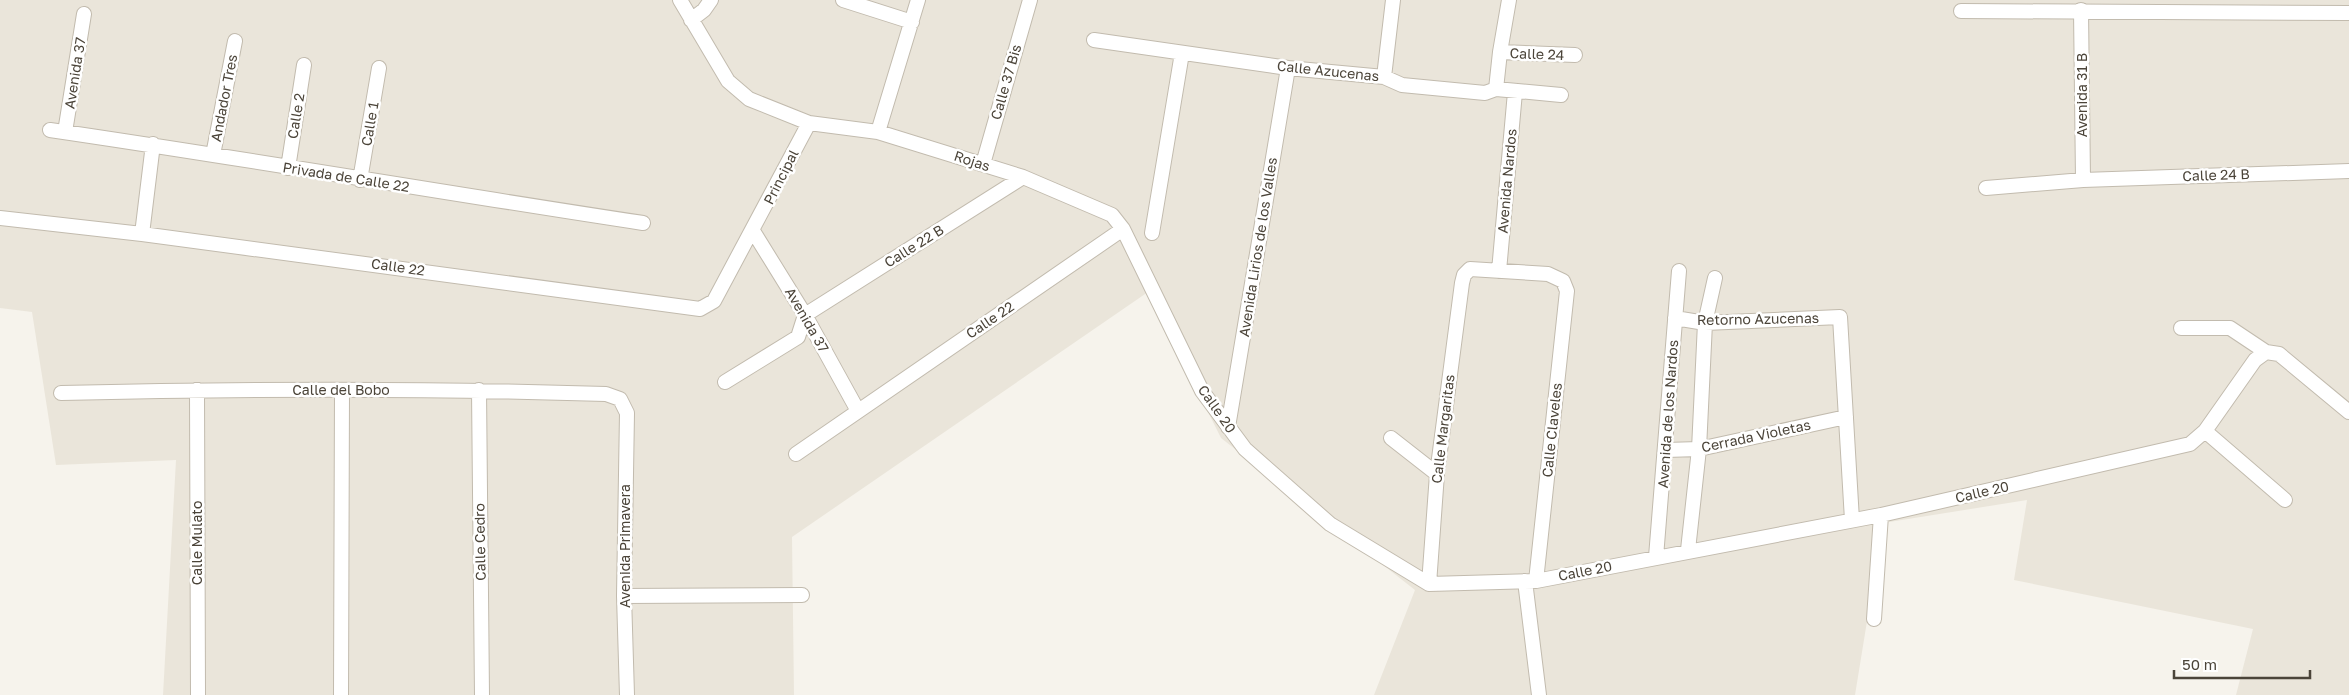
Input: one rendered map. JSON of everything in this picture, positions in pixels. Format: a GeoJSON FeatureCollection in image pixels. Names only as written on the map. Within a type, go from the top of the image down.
{"type":"FeatureCollection","features":[{"type":"Feature","properties":{"kind":"street"},"geometry":{"type":"LineString","coordinates":[[680,0],[728,81],[750,99],[809,123]]}},
{"type":"Feature","properties":{"kind":"street"},"geometry":{"type":"LineString","coordinates":[[691,20],[704,10],[711,0]]}},
{"type":"Feature","properties":{"kind":"street"},"geometry":{"type":"LineString","coordinates":[[844,0],[912,22]]}},
{"type":"Feature","properties":{"kind":"street"},"geometry":{"type":"LineString","coordinates":[[878,132],[918,0]]}},
{"type":"Feature","properties":{"kind":"street","name":"Calle 37 Bis"},"geometry":{"type":"LineString","coordinates":[[982,164],[1030,0]]}},
{"type":"Feature","properties":{"kind":"street"},"geometry":{"type":"LineString","coordinates":[[1384,77],[1393,0]]}},
{"type":"Feature","properties":{"kind":"street"},"geometry":{"type":"LineString","coordinates":[[1496,89],[1509,0]]}},
{"type":"Feature","properties":{"kind":"street"},"geometry":{"type":"LineString","coordinates":[[1961,11],[2081,10],[2349,13]]}},
{"type":"Feature","properties":{"kind":"street","name":"Avenida 31 B"},"geometry":{"type":"LineString","coordinates":[[2081,10],[2083,180]]}},
{"type":"Feature","properties":{"kind":"street","name":"Avenida 37"},"geometry":{"type":"LineString","coordinates":[[65,132],[84,14]]}},
{"type":"Feature","properties":{"kind":"street","name":"Calle Azucenas"},"geometry":{"type":"LineString","coordinates":[[1094,40],[1288,68],[1384,77],[1402,85],[1485,93],[1496,89],[1561,95]]}},
{"type":"Feature","properties":{"kind":"street","name":"Andador Tres"},"geometry":{"type":"LineString","coordinates":[[213,154],[235,42]]}},
{"type":"Feature","properties":{"kind":"street"},"geometry":{"type":"LineString","coordinates":[[1152,233],[1182,52]]}},
{"type":"Feature","properties":{"kind":"street","name":"Calle 24"},"geometry":{"type":"LineString","coordinates":[[1500,52],[1575,55]]}},
{"type":"Feature","properties":{"kind":"street","name":"Calle 2"},"geometry":{"type":"LineString","coordinates":[[288,168],[304,65]]}},
{"type":"Feature","properties":{"kind":"street","name":"Calle 1"},"geometry":{"type":"LineString","coordinates":[[360,180],[379,68]]}},
{"type":"Feature","properties":{"kind":"street","name":"Avenida Lirios de los Valles"},"geometry":{"type":"LineString","coordinates":[[1228,427],[1288,68]]}},
{"type":"Feature","properties":{"kind":"street","name":"Avenida Nardos"},"geometry":{"type":"LineString","coordinates":[[1499,271],[1515,92]]}},
{"type":"Feature","properties":{"kind":"street","name":"Rojas"},"geometry":{"type":"LineString","coordinates":[[809,123],[878,132],[1022,177],[1112,215],[1123,229]]}},
{"type":"Feature","properties":{"kind":"street","name":"Principal"},"geometry":{"type":"LineString","coordinates":[[753,231],[809,123]]}},
{"type":"Feature","properties":{"kind":"street","name":"Privada de Calle 22"},"geometry":{"type":"LineString","coordinates":[[50,130],[153,144],[360,180],[643,223]]}},
{"type":"Feature","properties":{"kind":"street"},"geometry":{"type":"LineString","coordinates":[[142,234],[153,144]]}},
{"type":"Feature","properties":{"kind":"street","name":"Calle 24 B"},"geometry":{"type":"LineString","coordinates":[[1986,188],[2083,180],[2349,170]]}},
{"type":"Feature","properties":{"kind":"street","name":"Calle 22 B"},"geometry":{"type":"LineString","coordinates":[[805,316],[1022,177]]}},
{"type":"Feature","properties":{"kind":"street","name":"Calle 22"},"geometry":{"type":"LineString","coordinates":[[0,218],[142,234],[700,309],[714,301],[753,231]]}},
{"type":"Feature","properties":{"kind":"street","name":"Calle 20"},"geometry":{"type":"LineString","coordinates":[[1123,229],[1202,392],[1245,449],[1330,524],[1429,584],[1531,581],[1880,515],[2190,444],[2205,430],[2255,360],[2266,352]]}},
{"type":"Feature","properties":{"kind":"street","name":"Calle 22"},"geometry":{"type":"LineString","coordinates":[[858,411],[1123,229]]}},
{"type":"Feature","properties":{"kind":"street","name":"Avenida 37"},"geometry":{"type":"LineString","coordinates":[[753,231],[805,316],[858,411]]}},
{"type":"Feature","properties":{"kind":"street","name":"Calle Margaritas"},"geometry":{"type":"LineString","coordinates":[[1429,584],[1437,474],[1464,275],[1470,269],[1499,271]]}},
{"type":"Feature","properties":{"kind":"street","name":"Calle Claveles"},"geometry":{"type":"LineString","coordinates":[[1499,271],[1548,274],[1563,281],[1567,292],[1531,581],[1539,695]]}},
{"type":"Feature","properties":{"kind":"street","name":"Avenida de los Nardos"},"geometry":{"type":"LineString","coordinates":[[1656,557],[1679,271]]}},
{"type":"Feature","properties":{"kind":"street"},"geometry":{"type":"LineString","coordinates":[[1688,550],[1699,449],[1705,323],[1715,278]]}},
{"type":"Feature","properties":{"kind":"street"},"geometry":{"type":"LineString","coordinates":[[725,382],[798,337],[805,316]]}},
{"type":"Feature","properties":{"kind":"street","name":"Retorno Azucenas"},"geometry":{"type":"LineString","coordinates":[[1675,318],[1705,323],[1840,317],[1846,417]]}},
{"type":"Feature","properties":{"kind":"street"},"geometry":{"type":"LineString","coordinates":[[2181,328],[2230,328],[2266,352],[2279,354],[2349,412]]}},
{"type":"Feature","properties":{"kind":"street","name":"Calle del Bobo"},"geometry":{"type":"LineString","coordinates":[[62,393],[196,390],[479,390],[606,394],[620,399]]}},
{"type":"Feature","properties":{"kind":"street","name":"Calle Mulato"},"geometry":{"type":"LineString","coordinates":[[196,390],[198,695]]}},
{"type":"Feature","properties":{"kind":"street"},"geometry":{"type":"LineString","coordinates":[[341,695],[342,390]]}},
{"type":"Feature","properties":{"kind":"street","name":"Calle Cedro"},"geometry":{"type":"LineString","coordinates":[[479,390],[482,695]]}},
{"type":"Feature","properties":{"kind":"street","name":"Avenida Primavera"},"geometry":{"type":"LineString","coordinates":[[620,399],[627,413],[624,596],[627,695]]}},
{"type":"Feature","properties":{"kind":"street"},"geometry":{"type":"LineString","coordinates":[[796,454],[858,411]]}},
{"type":"Feature","properties":{"kind":"street"},"geometry":{"type":"LineString","coordinates":[[1846,417],[1852,520]]}},
{"type":"Feature","properties":{"kind":"street","name":"Cerrada Violetas"},"geometry":{"type":"LineString","coordinates":[[1666,450],[1699,449],[1846,417]]}},
{"type":"Feature","properties":{"kind":"street"},"geometry":{"type":"LineString","coordinates":[[2205,430],[2285,500]]}},
{"type":"Feature","properties":{"kind":"street"},"geometry":{"type":"LineString","coordinates":[[1391,438],[1437,474]]}},
{"type":"Feature","properties":{"kind":"street"},"geometry":{"type":"LineString","coordinates":[[1874,619],[1880,515]]}},
{"type":"Feature","properties":{"kind":"street"},"geometry":{"type":"LineString","coordinates":[[624,596],[802,595]]}},
{"type":"Feature","properties":{"kind":"shaded area"},"geometry":{"type":"Polygon","coordinates":[[[0,0],[2349,0],[2349,695],[2236,695],[2253,629],[2014,580],[2027,500],[1883,523],[1855,695],[1374,695],[1415,590],[1221,438],[1148,292],[792,537],[794,695],[163,695],[176,460],[56,465],[32,312],[0,308],[0,0]]]}}]}
